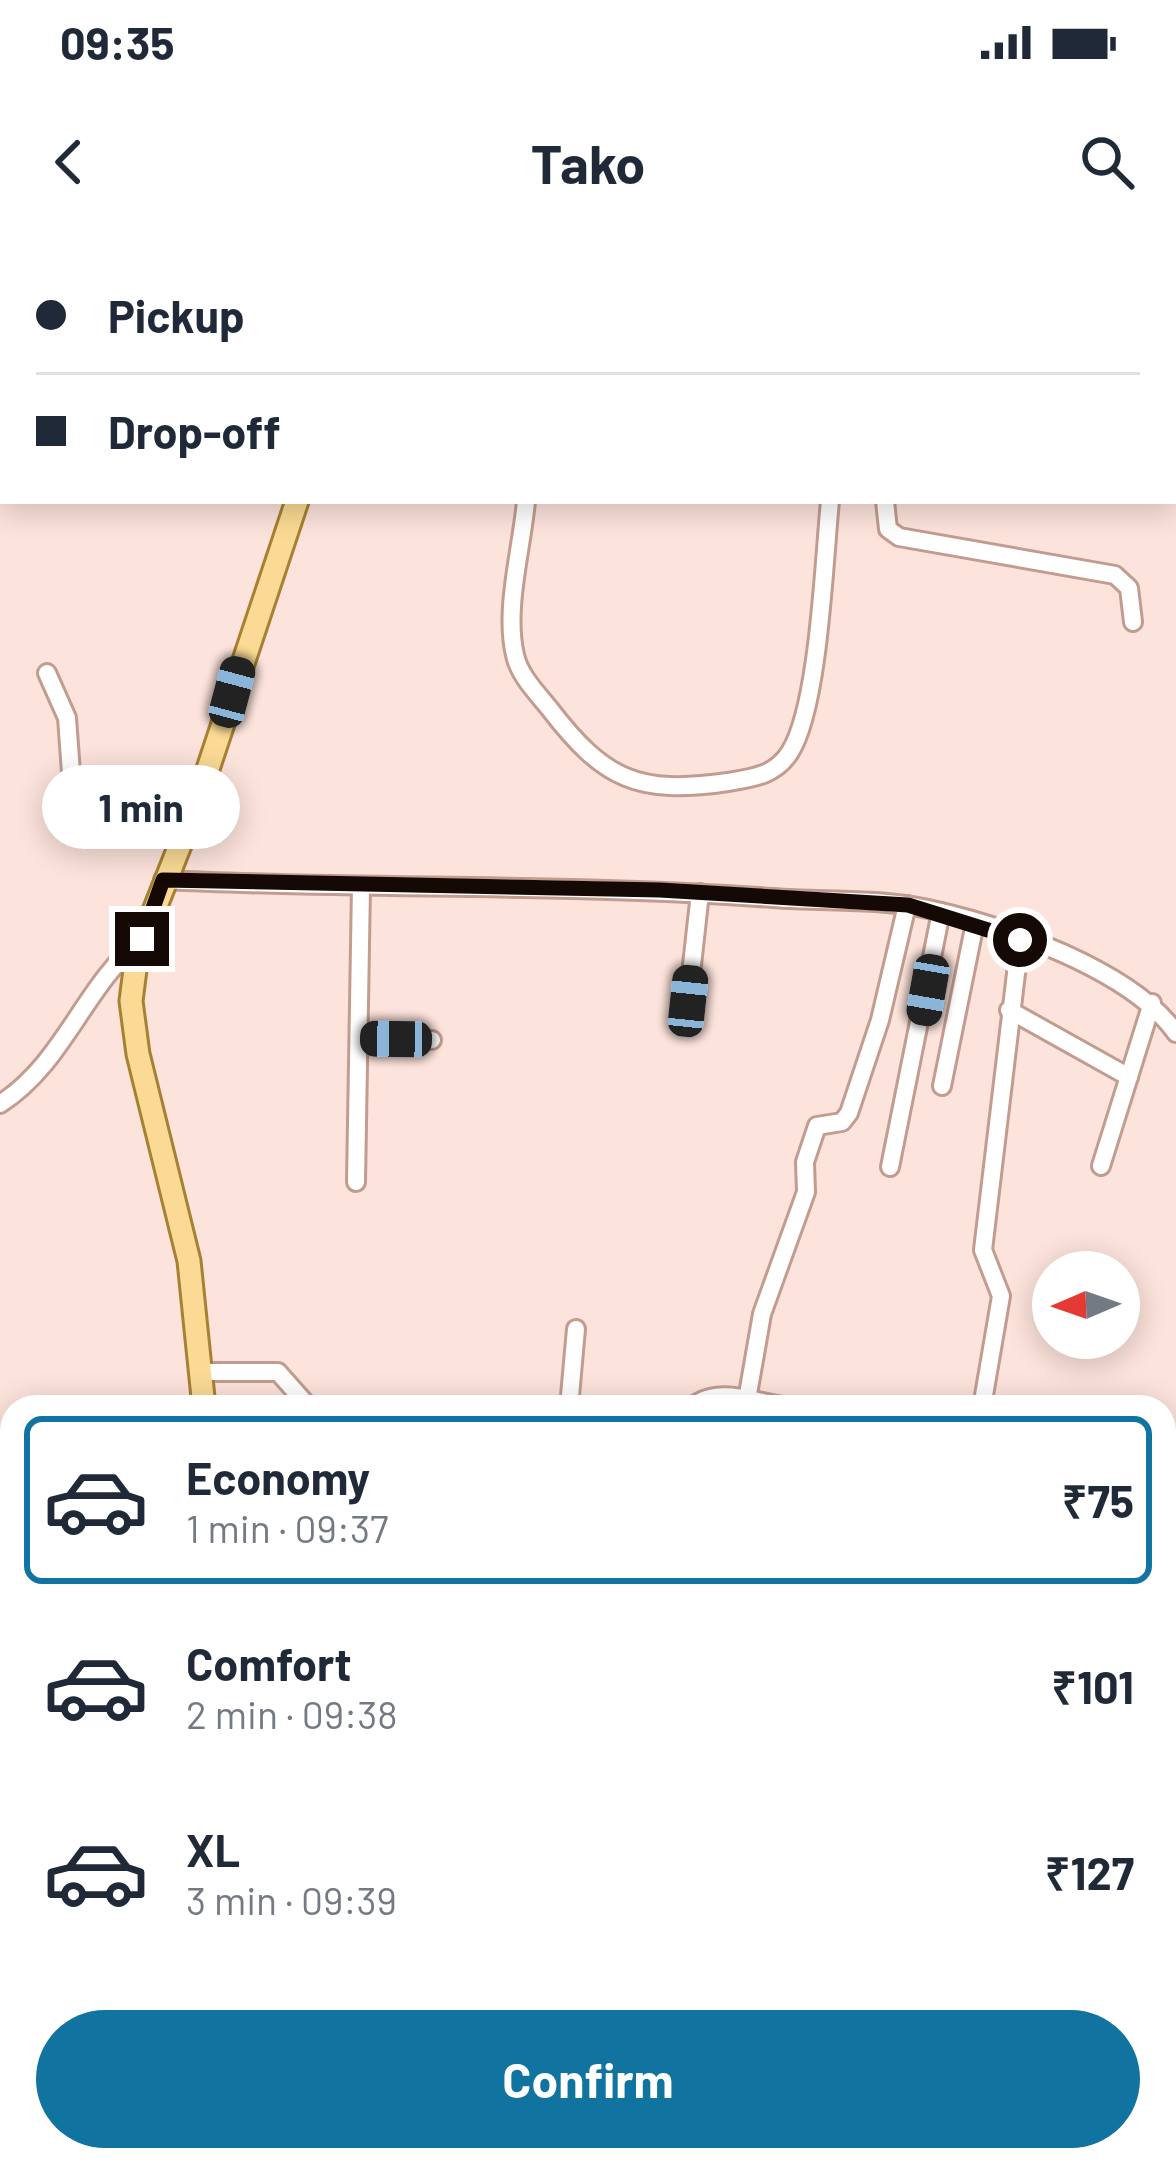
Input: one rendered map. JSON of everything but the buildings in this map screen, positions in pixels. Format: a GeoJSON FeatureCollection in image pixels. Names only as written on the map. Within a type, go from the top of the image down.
{"type":"FeatureCollection","features":[{"type":"Feature","properties":{"kind":"main road"},"geometry":{"type":"LineString","coordinates":[[203,1395],[189,1261],[133,1028],[131,1001],[142,939],[186,827],[296,504]]}},
{"type":"Feature","properties":{"kind":"street"},"geometry":{"type":"LineString","coordinates":[[526,504],[514,614],[518,664],[599,766],[642,784],[670,787],[759,777],[789,755],[800,733],[810,673],[830,504]]}},
{"type":"Feature","properties":{"kind":"street"},"geometry":{"type":"LineString","coordinates":[[885,504],[888,530],[899,537],[1115,575],[1129,588],[1133,622]]}},
{"type":"Feature","properties":{"kind":"street"},"geometry":{"type":"LineString","coordinates":[[47,673],[67,718],[73,786],[105,803],[186,827]]}},
{"type":"Feature","properties":{"kind":"street"},"geometry":{"type":"LineString","coordinates":[[163,880],[700,893],[908,905],[1020,940],[1152,1003],[1176,1033]]}},
{"type":"Feature","properties":{"kind":"street"},"geometry":{"type":"LineString","coordinates":[[356,1182],[361,886]]}},
{"type":"Feature","properties":{"kind":"street"},"geometry":{"type":"LineString","coordinates":[[688,1001],[700,893]]}},
{"type":"Feature","properties":{"kind":"street"},"geometry":{"type":"LineString","coordinates":[[748,1395],[776,1263],[809,1183],[805,1162],[815,1130],[842,1122],[849,1113],[880,1020],[908,905]]}},
{"type":"Feature","properties":{"kind":"street"},"geometry":{"type":"LineString","coordinates":[[890,1166],[941,912]]}},
{"type":"Feature","properties":{"kind":"street"},"geometry":{"type":"LineString","coordinates":[[942,1086],[975,923]]}},
{"type":"Feature","properties":{"kind":"street"},"geometry":{"type":"LineString","coordinates":[[0,1105],[47,1066],[105,972],[142,939]]}},
{"type":"Feature","properties":{"kind":"street"},"geometry":{"type":"LineString","coordinates":[[984,1395],[1001,1296],[983,1250],[1020,940]]}},
{"type":"Feature","properties":{"kind":"street"},"geometry":{"type":"LineString","coordinates":[[1101,1166],[1152,1003]]}},
{"type":"Feature","properties":{"kind":"street"},"geometry":{"type":"LineString","coordinates":[[1010,1010],[1129,1076]]}},
{"type":"Feature","properties":{"kind":"street"},"geometry":{"type":"LineString","coordinates":[[359,1038],[432,1040]]}},
{"type":"Feature","properties":{"kind":"street"},"geometry":{"type":"LineString","coordinates":[[570,1395],[576,1329]]}},
{"type":"Feature","properties":{"kind":"street"},"geometry":{"type":"LineString","coordinates":[[201,1372],[278,1372],[298,1395]]}},
{"type":"Feature","properties":{"kind":"route"},"geometry":{"type":"LineString","coordinates":[[142,939],[163,880],[279,886],[660,890],[908,905],[1020,940]]}}]}
